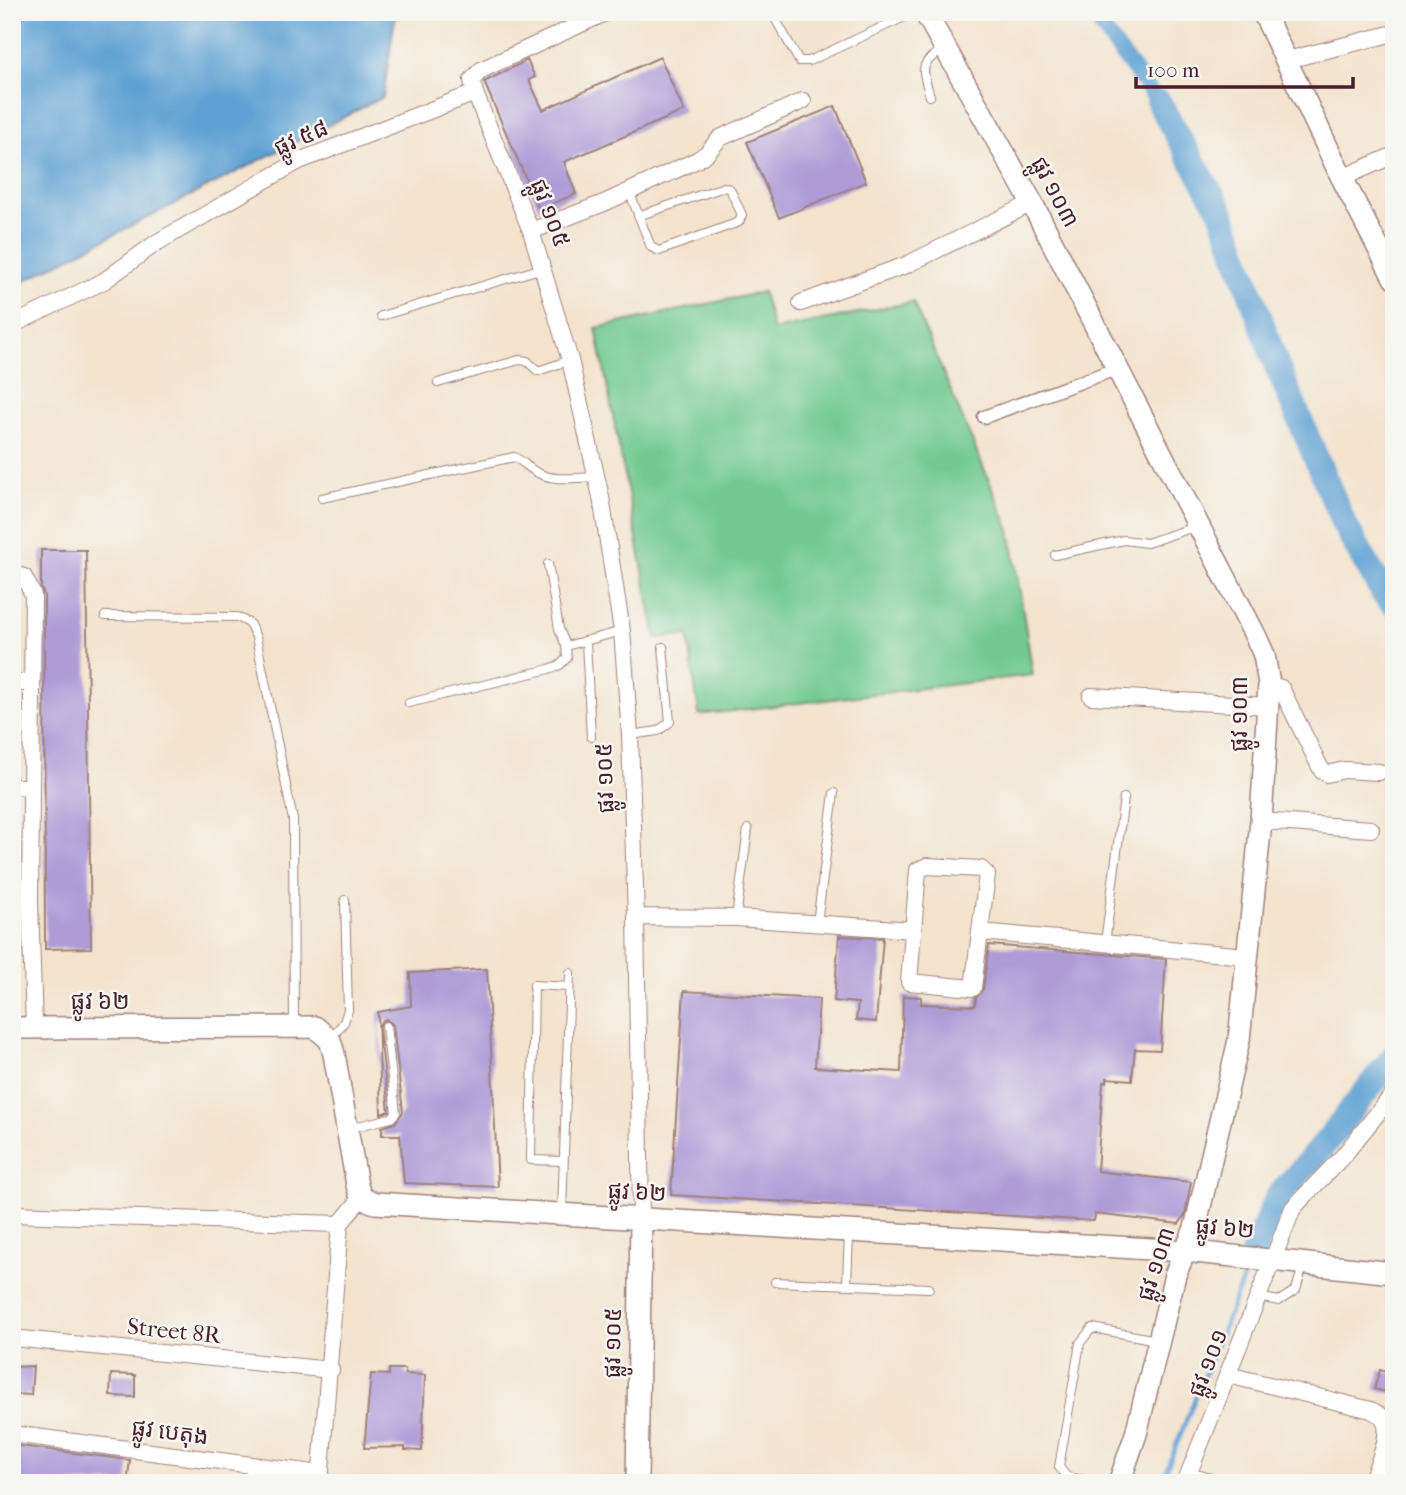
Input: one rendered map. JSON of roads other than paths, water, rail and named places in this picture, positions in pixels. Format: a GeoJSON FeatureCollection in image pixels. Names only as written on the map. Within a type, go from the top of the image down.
{"type":"FeatureCollection","features":[{"type":"Feature","properties":{"kind":"street"},"geometry":{"type":"LineString","coordinates":[[475,93],[472,80],[481,70],[607,12]]}},
{"type":"Feature","properties":{"kind":"street","name":"ផ្លូវ ១០៣"},"geometry":{"type":"LineString","coordinates":[[925,12],[1032,203],[1255,637],[1264,655],[1269,684],[1261,821],[1239,1040],[1195,1228],[1175,1275],[1161,1341],[1136,1434],[1119,1483]]}},
{"type":"Feature","properties":{"kind":"street"},"geometry":{"type":"LineString","coordinates":[[1263,12],[1342,178],[1394,278]]}},
{"type":"Feature","properties":{"kind":"street"},"geometry":{"type":"LineString","coordinates":[[1287,60],[1394,33]]}},
{"type":"Feature","properties":{"kind":"street","name":"ផ្លូវ ១០៥"},"geometry":{"type":"LineString","coordinates":[[475,93],[531,231],[570,360],[596,477],[622,631],[630,735],[636,917],[641,1218],[637,1483]]}},
{"type":"Feature","properties":{"kind":"street","name":"ផ្លូវ ៥៨"},"geometry":{"type":"LineString","coordinates":[[12,325],[104,281],[156,243],[299,161],[475,93]]}},
{"type":"Feature","properties":{"kind":"street"},"geometry":{"type":"LineString","coordinates":[[531,231],[604,203],[697,160],[720,138],[803,101]]}},
{"type":"Feature","properties":{"kind":"street"},"geometry":{"type":"LineString","coordinates":[[1342,178],[1394,155]]}},
{"type":"Feature","properties":{"kind":"street"},"geometry":{"type":"LineString","coordinates":[[802,303],[906,265],[1032,203]]}},
{"type":"Feature","properties":{"kind":"street"},"geometry":{"type":"LineString","coordinates":[[984,417],[1116,369]]}},
{"type":"Feature","properties":{"kind":"street"},"geometry":{"type":"LineString","coordinates":[[12,574],[24,577],[33,595],[30,901],[34,1028]]}},
{"type":"Feature","properties":{"kind":"street"},"geometry":{"type":"LineString","coordinates":[[12,683],[31,683]]}},
{"type":"Feature","properties":{"kind":"street"},"geometry":{"type":"LineString","coordinates":[[1269,684],[1281,688],[1322,771],[1327,774],[1344,770],[1379,772]]}},
{"type":"Feature","properties":{"kind":"street"},"geometry":{"type":"LineString","coordinates":[[1091,696],[1268,706]]}},
{"type":"Feature","properties":{"kind":"street"},"geometry":{"type":"LineString","coordinates":[[12,787],[31,787]]}},
{"type":"Feature","properties":{"kind":"street"},"geometry":{"type":"LineString","coordinates":[[1261,821],[1371,829]]}},
{"type":"Feature","properties":{"kind":"street"},"geometry":{"type":"LineString","coordinates":[[921,867],[985,871],[987,875],[981,932],[975,985],[968,989],[908,982],[918,870],[921,867]]}},
{"type":"Feature","properties":{"kind":"street"},"geometry":{"type":"LineString","coordinates":[[12,901],[30,901]]}},
{"type":"Feature","properties":{"kind":"street"},"geometry":{"type":"LineString","coordinates":[[636,917],[736,918],[913,930]]}},
{"type":"Feature","properties":{"kind":"street"},"geometry":{"type":"LineString","coordinates":[[981,932],[1247,956]]}},
{"type":"Feature","properties":{"kind":"street","name":"ផ្លូវ ៦២"},"geometry":{"type":"LineString","coordinates":[[12,1028],[315,1027],[330,1040]]}},
{"type":"Feature","properties":{"kind":"street"},"geometry":{"type":"LineString","coordinates":[[321,1479],[340,1224],[361,1198],[330,1040]]}},
{"type":"Feature","properties":{"kind":"street","name":"ផ្លូវ ១០១"},"geometry":{"type":"LineString","coordinates":[[1187,1480],[1258,1297],[1258,1258],[1293,1208],[1343,1156],[1394,1093]]}},
{"type":"Feature","properties":{"kind":"street","name":"ផ្លូវ ៦២"},"geometry":{"type":"LineString","coordinates":[[361,1198],[374,1203],[1185,1251],[1394,1273]]}},
{"type":"Feature","properties":{"kind":"street"},"geometry":{"type":"LineString","coordinates":[[12,1214],[340,1224]]}},
{"type":"Feature","properties":{"kind":"street","name":"Street 8R"},"geometry":{"type":"LineString","coordinates":[[12,1338],[331,1370]]}},
{"type":"Feature","properties":{"kind":"street"},"geometry":{"type":"LineString","coordinates":[[1228,1375],[1371,1410],[1382,1417],[1386,1425],[1386,1440],[1371,1483]]}},
{"type":"Feature","properties":{"kind":"street","name":"ផ្លូវ បេតុង"},"geometry":{"type":"LineString","coordinates":[[12,1434],[321,1479]]}},
{"type":"Feature","properties":{"kind":"street"},"geometry":{"type":"LineString","coordinates":[[1187,1480],[1214,1483]]}},
{"type":"Feature","properties":{"kind":"lane"},"geometry":{"type":"LineString","coordinates":[[776,20],[799,61],[803,62],[915,12]]}},
{"type":"Feature","properties":{"kind":"lane"},"geometry":{"type":"LineString","coordinates":[[930,96],[923,72],[924,64],[930,57],[945,49]]}},
{"type":"Feature","properties":{"kind":"lane"},"geometry":{"type":"LineString","coordinates":[[629,191],[638,216],[651,247],[659,251],[739,222],[742,215],[730,189],[724,187],[638,216]]}},
{"type":"Feature","properties":{"kind":"lane"},"geometry":{"type":"LineString","coordinates":[[381,316],[543,268]]}},
{"type":"Feature","properties":{"kind":"lane"},"geometry":{"type":"LineString","coordinates":[[438,383],[519,360],[527,362],[538,371],[570,360]]}},
{"type":"Feature","properties":{"kind":"lane"},"geometry":{"type":"LineString","coordinates":[[322,498],[514,457],[537,473],[551,478],[596,477]]}},
{"type":"Feature","properties":{"kind":"lane"},"geometry":{"type":"LineString","coordinates":[[1055,555],[1124,540],[1147,543],[1198,526]]}},
{"type":"Feature","properties":{"kind":"lane"},"geometry":{"type":"LineString","coordinates":[[409,703],[549,669],[560,665],[567,658],[548,564]]}},
{"type":"Feature","properties":{"kind":"lane"},"geometry":{"type":"LineString","coordinates":[[104,616],[237,617],[249,623],[256,637],[293,820],[294,1027]]}},
{"type":"Feature","properties":{"kind":"lane"},"geometry":{"type":"LineString","coordinates":[[566,646],[622,631]]}},
{"type":"Feature","properties":{"kind":"lane"},"geometry":{"type":"LineString","coordinates":[[586,641],[591,737]]}},
{"type":"Feature","properties":{"kind":"lane"},"geometry":{"type":"LineString","coordinates":[[630,735],[659,731],[670,722],[663,647]]}},
{"type":"Feature","properties":{"kind":"lane"},"geometry":{"type":"LineString","coordinates":[[817,923],[834,793]]}},
{"type":"Feature","properties":{"kind":"lane"},"geometry":{"type":"LineString","coordinates":[[1105,943],[1124,798]]}},
{"type":"Feature","properties":{"kind":"lane"},"geometry":{"type":"LineString","coordinates":[[736,918],[748,830]]}},
{"type":"Feature","properties":{"kind":"lane"},"geometry":{"type":"LineString","coordinates":[[330,1040],[344,1023],[348,1010],[345,900]]}},
{"type":"Feature","properties":{"kind":"lane"},"geometry":{"type":"LineString","coordinates":[[562,1214],[570,973]]}},
{"type":"Feature","properties":{"kind":"lane"},"geometry":{"type":"LineString","coordinates":[[564,1161],[531,1160],[534,985],[569,987]]}},
{"type":"Feature","properties":{"kind":"lane"},"geometry":{"type":"LineString","coordinates":[[347,1128],[391,1118],[396,1113],[386,1026]]}},
{"type":"Feature","properties":{"kind":"lane"},"geometry":{"type":"LineString","coordinates":[[847,1284],[849,1230]]}},
{"type":"Feature","properties":{"kind":"lane"},"geometry":{"type":"LineString","coordinates":[[1258,1297],[1279,1301],[1296,1290],[1304,1263]]}},
{"type":"Feature","properties":{"kind":"lane"},"geometry":{"type":"LineString","coordinates":[[775,1282],[929,1288]]}},
{"type":"Feature","properties":{"kind":"lane"},"geometry":{"type":"LineString","coordinates":[[1102,1483],[1067,1477],[1059,1467],[1080,1343],[1092,1328],[1161,1341]]}},
{"type":"Feature","properties":{"kind":"water"},"geometry":{"type":"Polygon","coordinates":[[[12,12],[396,12],[383,97],[12,287],[12,12]]]}},
{"type":"Feature","properties":{"kind":"waterway"},"geometry":{"type":"LineString","coordinates":[[1090,12],[1159,103]]}},
{"type":"Feature","properties":{"kind":"waterway"},"geometry":{"type":"LineString","coordinates":[[1159,103],[1221,211],[1277,366],[1344,524],[1384,594],[1394,604]]}},
{"type":"Feature","properties":{"kind":"waterway"},"geometry":{"type":"LineString","coordinates":[[1251,1259],[1277,1198],[1326,1142],[1394,1056]]}},
{"type":"Feature","properties":{"kind":"waterway"},"geometry":{"type":"LineString","coordinates":[[1161,1483],[1249,1264]]}}]}
